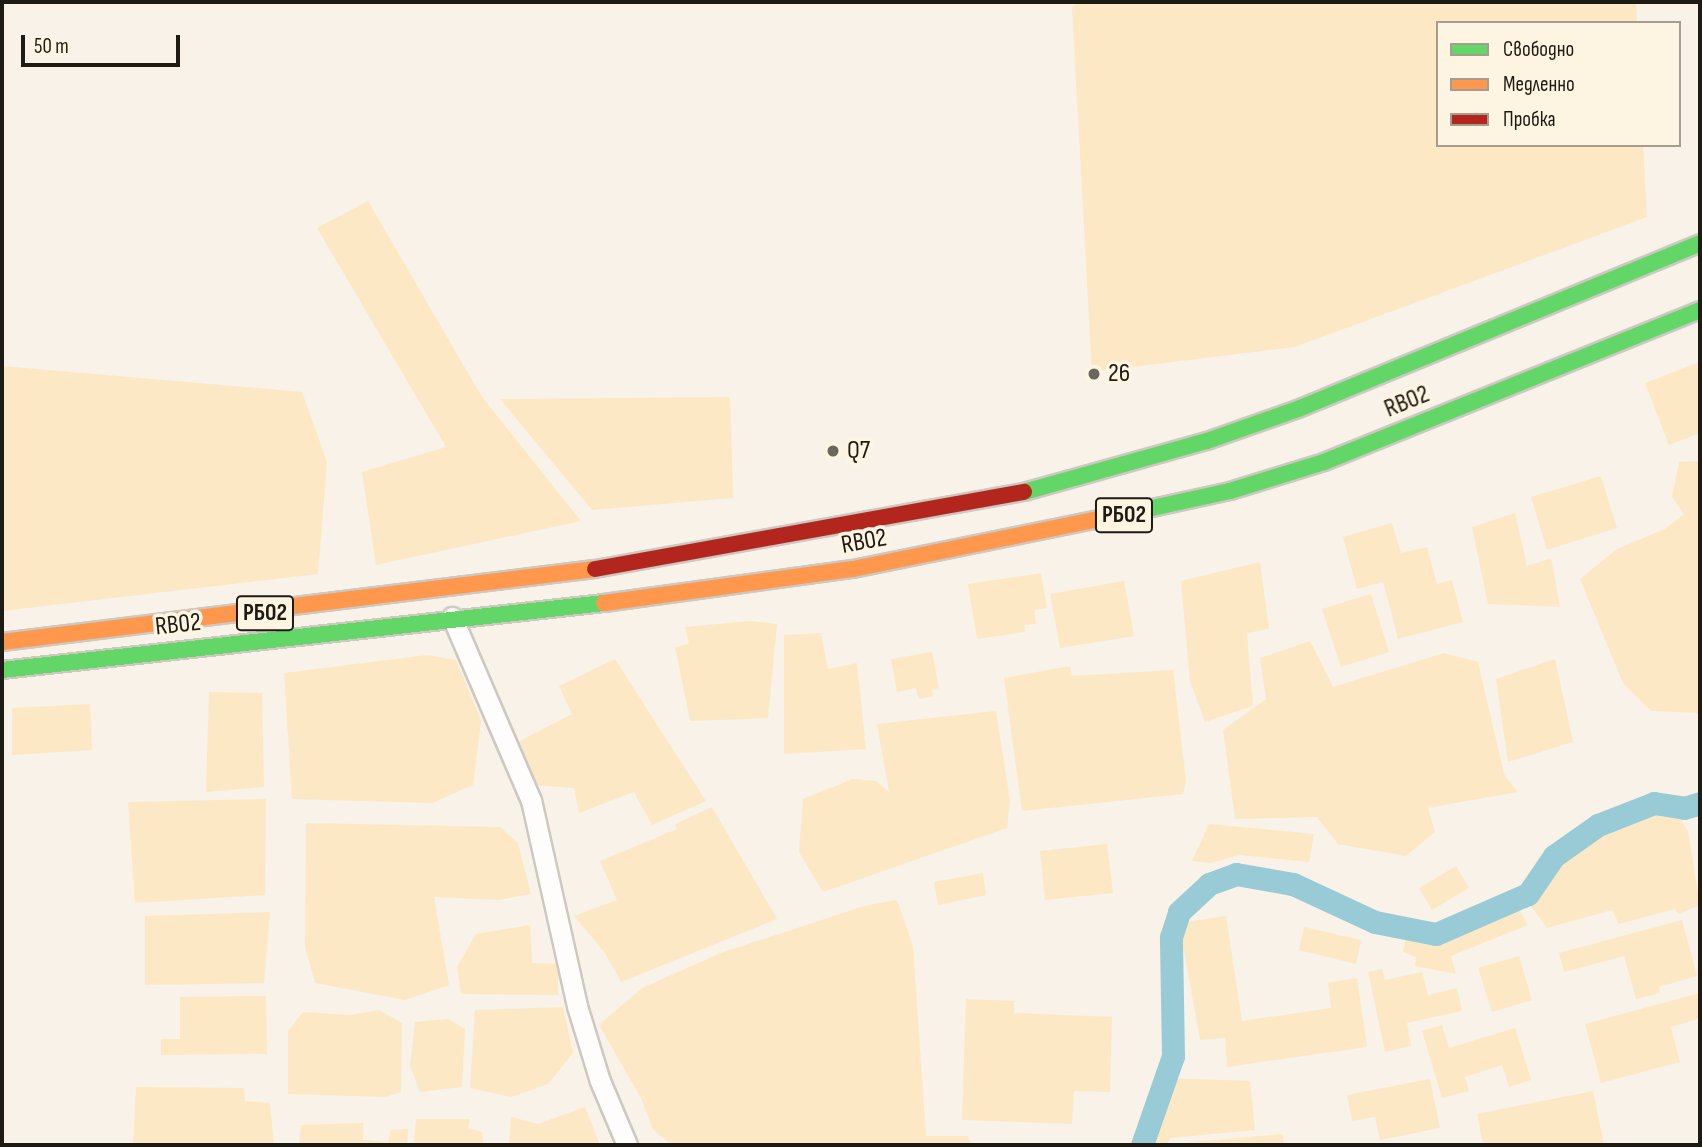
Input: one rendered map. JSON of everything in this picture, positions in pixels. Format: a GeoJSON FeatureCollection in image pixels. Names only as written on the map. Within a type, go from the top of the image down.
{"type":"FeatureCollection","features":[{"type":"Feature","properties":{"kind":"highway","name":"RB02"},"geometry":{"type":"LineString","coordinates":[[2,642],[269,612],[528,574],[652,562],[1001,498],[1207,441],[1298,409],[1700,243]]}},
{"type":"Feature","properties":{"kind":"highway","name":"RB02"},"geometry":{"type":"LineString","coordinates":[[2,670],[452,617],[654,599],[853,569],[1230,491],[1325,462],[1700,310]]}},
{"type":"Feature","properties":{"kind":"street"},"geometry":{"type":"LineString","coordinates":[[452,617],[531,800],[577,1006],[604,1092],[627,1145]]}},
{"type":"Feature","properties":{"kind":"shaded area"},"geometry":{"type":"Polygon","coordinates":[[[1078,2],[1636,2],[1637,21],[1436,21],[1436,147],[1643,147],[1647,217],[1295,347],[1092,372],[1072,8],[1078,2]]]}},
{"type":"Feature","properties":{"kind":"shaded area"},"geometry":{"type":"Polygon","coordinates":[[[368,201],[482,397],[581,521],[376,565],[362,472],[446,447],[317,228],[368,201]]]}},
{"type":"Feature","properties":{"kind":"shaded area"},"geometry":{"type":"Polygon","coordinates":[[[1700,362],[1700,433],[1669,445],[1645,383],[1700,362]]]}},
{"type":"Feature","properties":{"kind":"shaded area"},"geometry":{"type":"Polygon","coordinates":[[[2,366],[302,392],[327,462],[318,574],[2,611],[2,366]]]}},
{"type":"Feature","properties":{"kind":"shaded area"},"geometry":{"type":"Polygon","coordinates":[[[730,397],[733,498],[592,510],[500,399],[730,397]]]}},
{"type":"Feature","properties":{"kind":"shaded area"},"geometry":{"type":"Polygon","coordinates":[[[1700,461],[1700,713],[1651,711],[1623,683],[1580,579],[1617,549],[1665,529],[1684,514],[1672,497],[1679,462],[1700,461]]]}},
{"type":"Feature","properties":{"kind":"shaded area"},"geometry":{"type":"Polygon","coordinates":[[[1601,476],[1617,528],[1547,550],[1531,497],[1601,476]]]}},
{"type":"Feature","properties":{"kind":"shaded area"},"geometry":{"type":"Polygon","coordinates":[[[1515,513],[1527,566],[1551,558],[1560,607],[1488,604],[1472,527],[1515,513]]]}},
{"type":"Feature","properties":{"kind":"shaded area"},"geometry":{"type":"Polygon","coordinates":[[[1392,523],[1401,553],[1427,547],[1437,584],[1452,580],[1463,622],[1398,639],[1383,582],[1357,589],[1343,537],[1392,523]]]}},
{"type":"Feature","properties":{"kind":"shaded area"},"geometry":{"type":"Polygon","coordinates":[[[1260,562],[1269,629],[1247,633],[1253,706],[1205,722],[1190,681],[1181,581],[1260,562]]]}},
{"type":"Feature","properties":{"kind":"shaded area"},"geometry":{"type":"Polygon","coordinates":[[[1041,573],[1047,608],[1034,610],[1036,624],[1024,625],[1025,632],[977,639],[968,584],[1041,573]]]}},
{"type":"Feature","properties":{"kind":"shaded area"},"geometry":{"type":"Polygon","coordinates":[[[1124,581],[1134,636],[1060,648],[1050,594],[1124,581]]]}},
{"type":"Feature","properties":{"kind":"shaded area"},"geometry":{"type":"Polygon","coordinates":[[[1371,594],[1389,652],[1341,667],[1322,609],[1371,594]]]}},
{"type":"Feature","properties":{"kind":"shaded area"},"geometry":{"type":"Polygon","coordinates":[[[750,621],[777,624],[768,718],[690,721],[675,647],[689,644],[685,627],[750,621]]]}},
{"type":"Feature","properties":{"kind":"shaded area"},"geometry":{"type":"Polygon","coordinates":[[[821,633],[828,669],[857,663],[866,749],[784,754],[784,635],[821,633]]]}},
{"type":"Feature","properties":{"kind":"shaded area"},"geometry":{"type":"Polygon","coordinates":[[[1310,641],[1333,687],[1444,653],[1478,662],[1504,774],[1517,792],[1428,808],[1435,832],[1406,856],[1338,844],[1317,817],[1235,819],[1223,730],[1266,699],[1260,658],[1310,641]]]}},
{"type":"Feature","properties":{"kind":"shaded area"},"geometry":{"type":"Polygon","coordinates":[[[932,652],[939,688],[932,690],[933,696],[919,699],[916,688],[897,692],[891,659],[932,652]]]}},
{"type":"Feature","properties":{"kind":"shaded area"},"geometry":{"type":"Polygon","coordinates":[[[427,655],[456,660],[481,721],[473,785],[432,803],[292,799],[284,673],[427,655]]]}},
{"type":"Feature","properties":{"kind":"shaded area"},"geometry":{"type":"Polygon","coordinates":[[[615,659],[706,801],[652,825],[634,792],[579,813],[574,788],[533,785],[516,743],[572,714],[559,686],[615,659]]]}},
{"type":"Feature","properties":{"kind":"shaded area"},"geometry":{"type":"Polygon","coordinates":[[[1555,659],[1573,742],[1508,762],[1496,679],[1555,659]]]}},
{"type":"Feature","properties":{"kind":"shaded area"},"geometry":{"type":"Polygon","coordinates":[[[1070,666],[1072,676],[1173,670],[1186,781],[1183,794],[1022,811],[1004,678],[1070,666]]]}},
{"type":"Feature","properties":{"kind":"shaded area"},"geometry":{"type":"Polygon","coordinates":[[[209,692],[262,693],[264,787],[206,792],[209,692]]]}},
{"type":"Feature","properties":{"kind":"shaded area"},"geometry":{"type":"Polygon","coordinates":[[[90,704],[92,750],[12,755],[12,708],[90,704]]]}},
{"type":"Feature","properties":{"kind":"shaded area"},"geometry":{"type":"Polygon","coordinates":[[[996,711],[1010,801],[1007,828],[823,892],[799,852],[803,799],[853,779],[876,781],[889,792],[877,724],[996,711]]]}},
{"type":"Feature","properties":{"kind":"shaded area"},"geometry":{"type":"Polygon","coordinates":[[[266,799],[265,895],[135,903],[128,802],[266,799]]]}},
{"type":"Feature","properties":{"kind":"shaded area"},"geometry":{"type":"Polygon","coordinates":[[[712,807],[777,919],[621,982],[605,953],[574,916],[617,900],[600,861],[677,829],[675,824],[712,807]]]}},
{"type":"Feature","properties":{"kind":"shaded area"},"geometry":{"type":"Polygon","coordinates":[[[1653,807],[1674,810],[1688,831],[1700,905],[1678,914],[1675,909],[1619,924],[1612,910],[1547,928],[1522,894],[1555,858],[1599,828],[1653,807]]]}},
{"type":"Feature","properties":{"kind":"shaded area"},"geometry":{"type":"Polygon","coordinates":[[[306,823],[500,827],[518,843],[531,894],[499,900],[434,897],[449,985],[405,1000],[315,983],[305,947],[306,823]]]}},
{"type":"Feature","properties":{"kind":"shaded area"},"geometry":{"type":"Polygon","coordinates":[[[1209,824],[1314,834],[1309,862],[1240,855],[1210,863],[1192,861],[1209,824]]]}},
{"type":"Feature","properties":{"kind":"shaded area"},"geometry":{"type":"Polygon","coordinates":[[[1107,844],[1113,893],[1045,900],[1040,851],[1107,844]]]}},
{"type":"Feature","properties":{"kind":"shaded area"},"geometry":{"type":"Polygon","coordinates":[[[1456,866],[1469,888],[1432,910],[1419,888],[1456,866]]]}},
{"type":"Feature","properties":{"kind":"shaded area"},"geometry":{"type":"Polygon","coordinates":[[[983,873],[986,895],[938,905],[934,882],[983,873]]]}},
{"type":"Feature","properties":{"kind":"shaded area"},"geometry":{"type":"Polygon","coordinates":[[[897,900],[913,946],[926,1136],[968,1136],[971,1145],[672,1145],[653,1130],[641,1098],[599,1025],[642,988],[721,953],[864,906],[897,900]]]}},
{"type":"Feature","properties":{"kind":"shaded area"},"geometry":{"type":"Polygon","coordinates":[[[1515,903],[1528,925],[1451,956],[1456,974],[1415,966],[1416,957],[1403,952],[1407,932],[1438,938],[1515,903]]]}},
{"type":"Feature","properties":{"kind":"shaded area"},"geometry":{"type":"Polygon","coordinates":[[[270,912],[264,983],[145,985],[145,916],[270,912]]]}},
{"type":"Feature","properties":{"kind":"shaded area"},"geometry":{"type":"Polygon","coordinates":[[[1226,916],[1242,1021],[1331,1008],[1328,983],[1357,978],[1367,1047],[1227,1067],[1225,1038],[1200,1040],[1179,923],[1226,916]]]}},
{"type":"Feature","properties":{"kind":"shaded area"},"geometry":{"type":"Polygon","coordinates":[[[1682,920],[1697,976],[1659,987],[1660,993],[1636,999],[1624,956],[1564,972],[1559,953],[1682,920]]]}},
{"type":"Feature","properties":{"kind":"shaded area"},"geometry":{"type":"Polygon","coordinates":[[[530,925],[532,963],[558,964],[558,995],[461,994],[457,967],[476,934],[530,925]]]}},
{"type":"Feature","properties":{"kind":"shaded area"},"geometry":{"type":"Polygon","coordinates":[[[1304,927],[1361,940],[1356,964],[1299,950],[1304,927]]]}},
{"type":"Feature","properties":{"kind":"shaded area"},"geometry":{"type":"Polygon","coordinates":[[[1519,956],[1532,1000],[1492,1012],[1478,968],[1519,956]]]}},
{"type":"Feature","properties":{"kind":"shaded area"},"geometry":{"type":"Polygon","coordinates":[[[1382,969],[1385,980],[1422,972],[1428,995],[1457,988],[1462,1011],[1407,1023],[1411,1046],[1385,1052],[1368,972],[1382,969]]]}},
{"type":"Feature","properties":{"kind":"shaded area"},"geometry":{"type":"Polygon","coordinates":[[[1700,993],[1700,1018],[1671,1027],[1680,1062],[1601,1083],[1585,1024],[1700,993]]]}},
{"type":"Feature","properties":{"kind":"shaded area"},"geometry":{"type":"Polygon","coordinates":[[[266,996],[267,1054],[161,1055],[161,1039],[180,1039],[180,997],[266,996]]]}},
{"type":"Feature","properties":{"kind":"shaded area"},"geometry":{"type":"Polygon","coordinates":[[[966,999],[1014,1001],[1014,1013],[1112,1017],[1110,1092],[1074,1091],[1072,1124],[962,1120],[966,999]]]}},
{"type":"Feature","properties":{"kind":"shaded area"},"geometry":{"type":"Polygon","coordinates":[[[563,1007],[573,1053],[548,1084],[511,1097],[470,1088],[475,1010],[563,1007]]]}},
{"type":"Feature","properties":{"kind":"shaded area"},"geometry":{"type":"Polygon","coordinates":[[[379,1010],[402,1023],[401,1092],[385,1097],[288,1094],[288,1031],[303,1012],[350,1015],[379,1010]]]}},
{"type":"Feature","properties":{"kind":"shaded area"},"geometry":{"type":"Polygon","coordinates":[[[448,1019],[465,1029],[462,1087],[420,1092],[410,1066],[415,1022],[448,1019]]]}},
{"type":"Feature","properties":{"kind":"shaded area"},"geometry":{"type":"Polygon","coordinates":[[[1442,1025],[1449,1048],[1515,1028],[1531,1080],[1509,1087],[1502,1065],[1465,1077],[1469,1091],[1442,1098],[1422,1031],[1442,1025]]]}},
{"type":"Feature","properties":{"kind":"shaded area"},"geometry":{"type":"Polygon","coordinates":[[[1164,1078],[1250,1081],[1255,1130],[1170,1138],[1167,1145],[1145,1145],[1164,1078]]]}},
{"type":"Feature","properties":{"kind":"shaded area"},"geometry":{"type":"Polygon","coordinates":[[[1430,1079],[1440,1128],[1380,1140],[1375,1117],[1352,1121],[1347,1095],[1430,1079]]]}},
{"type":"Feature","properties":{"kind":"shaded area"},"geometry":{"type":"Polygon","coordinates":[[[136,1087],[244,1088],[245,1101],[270,1103],[274,1145],[133,1145],[136,1087]]]}},
{"type":"Feature","properties":{"kind":"shaded area"},"geometry":{"type":"Polygon","coordinates":[[[1593,1091],[1604,1145],[1483,1145],[1477,1114],[1593,1091]]]}},
{"type":"Feature","properties":{"kind":"shaded area"},"geometry":{"type":"Polygon","coordinates":[[[585,1107],[600,1145],[509,1145],[511,1117],[538,1124],[585,1107]]]}},
{"type":"Feature","properties":{"kind":"shaded area"},"geometry":{"type":"Polygon","coordinates":[[[416,1119],[470,1119],[468,1128],[482,1132],[483,1145],[414,1145],[416,1119]]]}},
{"type":"Feature","properties":{"kind":"shaded area"},"geometry":{"type":"Polygon","coordinates":[[[363,1123],[363,1140],[388,1142],[391,1130],[408,1129],[407,1145],[293,1145],[299,1144],[301,1125],[363,1123]]]}},
{"type":"Feature","properties":{"kind":"shaded area"},"geometry":{"type":"Polygon","coordinates":[[[1283,1134],[1284,1145],[1182,1143],[1283,1134]]]}},
{"type":"Feature","properties":{"kind":"waterway"},"geometry":{"type":"LineString","coordinates":[[1142,1145],[1173,1056],[1171,937],[1179,912],[1209,884],[1236,874],[1293,884],[1375,922],[1436,934],[1528,894],[1554,856],[1598,825],[1654,803],[1684,808],[1700,803]]}},
{"type":"Feature","properties":{"kind":"traffic: fast"},"geometry":{"type":"LineString","coordinates":[[1024,492],[1207,441],[1298,409],[1700,243]]}},
{"type":"Feature","properties":{"kind":"traffic: fast"},"geometry":{"type":"LineString","coordinates":[[1143,510],[1230,491],[1324,462],[1700,310]]}},
{"type":"Feature","properties":{"kind":"traffic: fast"},"geometry":{"type":"LineString","coordinates":[[2,670],[604,603]]}},
{"type":"Feature","properties":{"kind":"traffic: slow"},"geometry":{"type":"LineString","coordinates":[[604,603],[853,569],[1143,510]]}},
{"type":"Feature","properties":{"kind":"traffic: slow"},"geometry":{"type":"LineString","coordinates":[[2,642],[595,569]]}},
{"type":"Feature","properties":{"kind":"traffic: jam"},"geometry":{"type":"LineString","coordinates":[[595,569],[1024,492]]}},
{"type":"Feature","properties":{"kind":"place","name":"26"},"geometry":{"type":"Point","coordinates":[1094,374]}},
{"type":"Feature","properties":{"kind":"place","name":"Q7"},"geometry":{"type":"Point","coordinates":[833,451]}}]}
